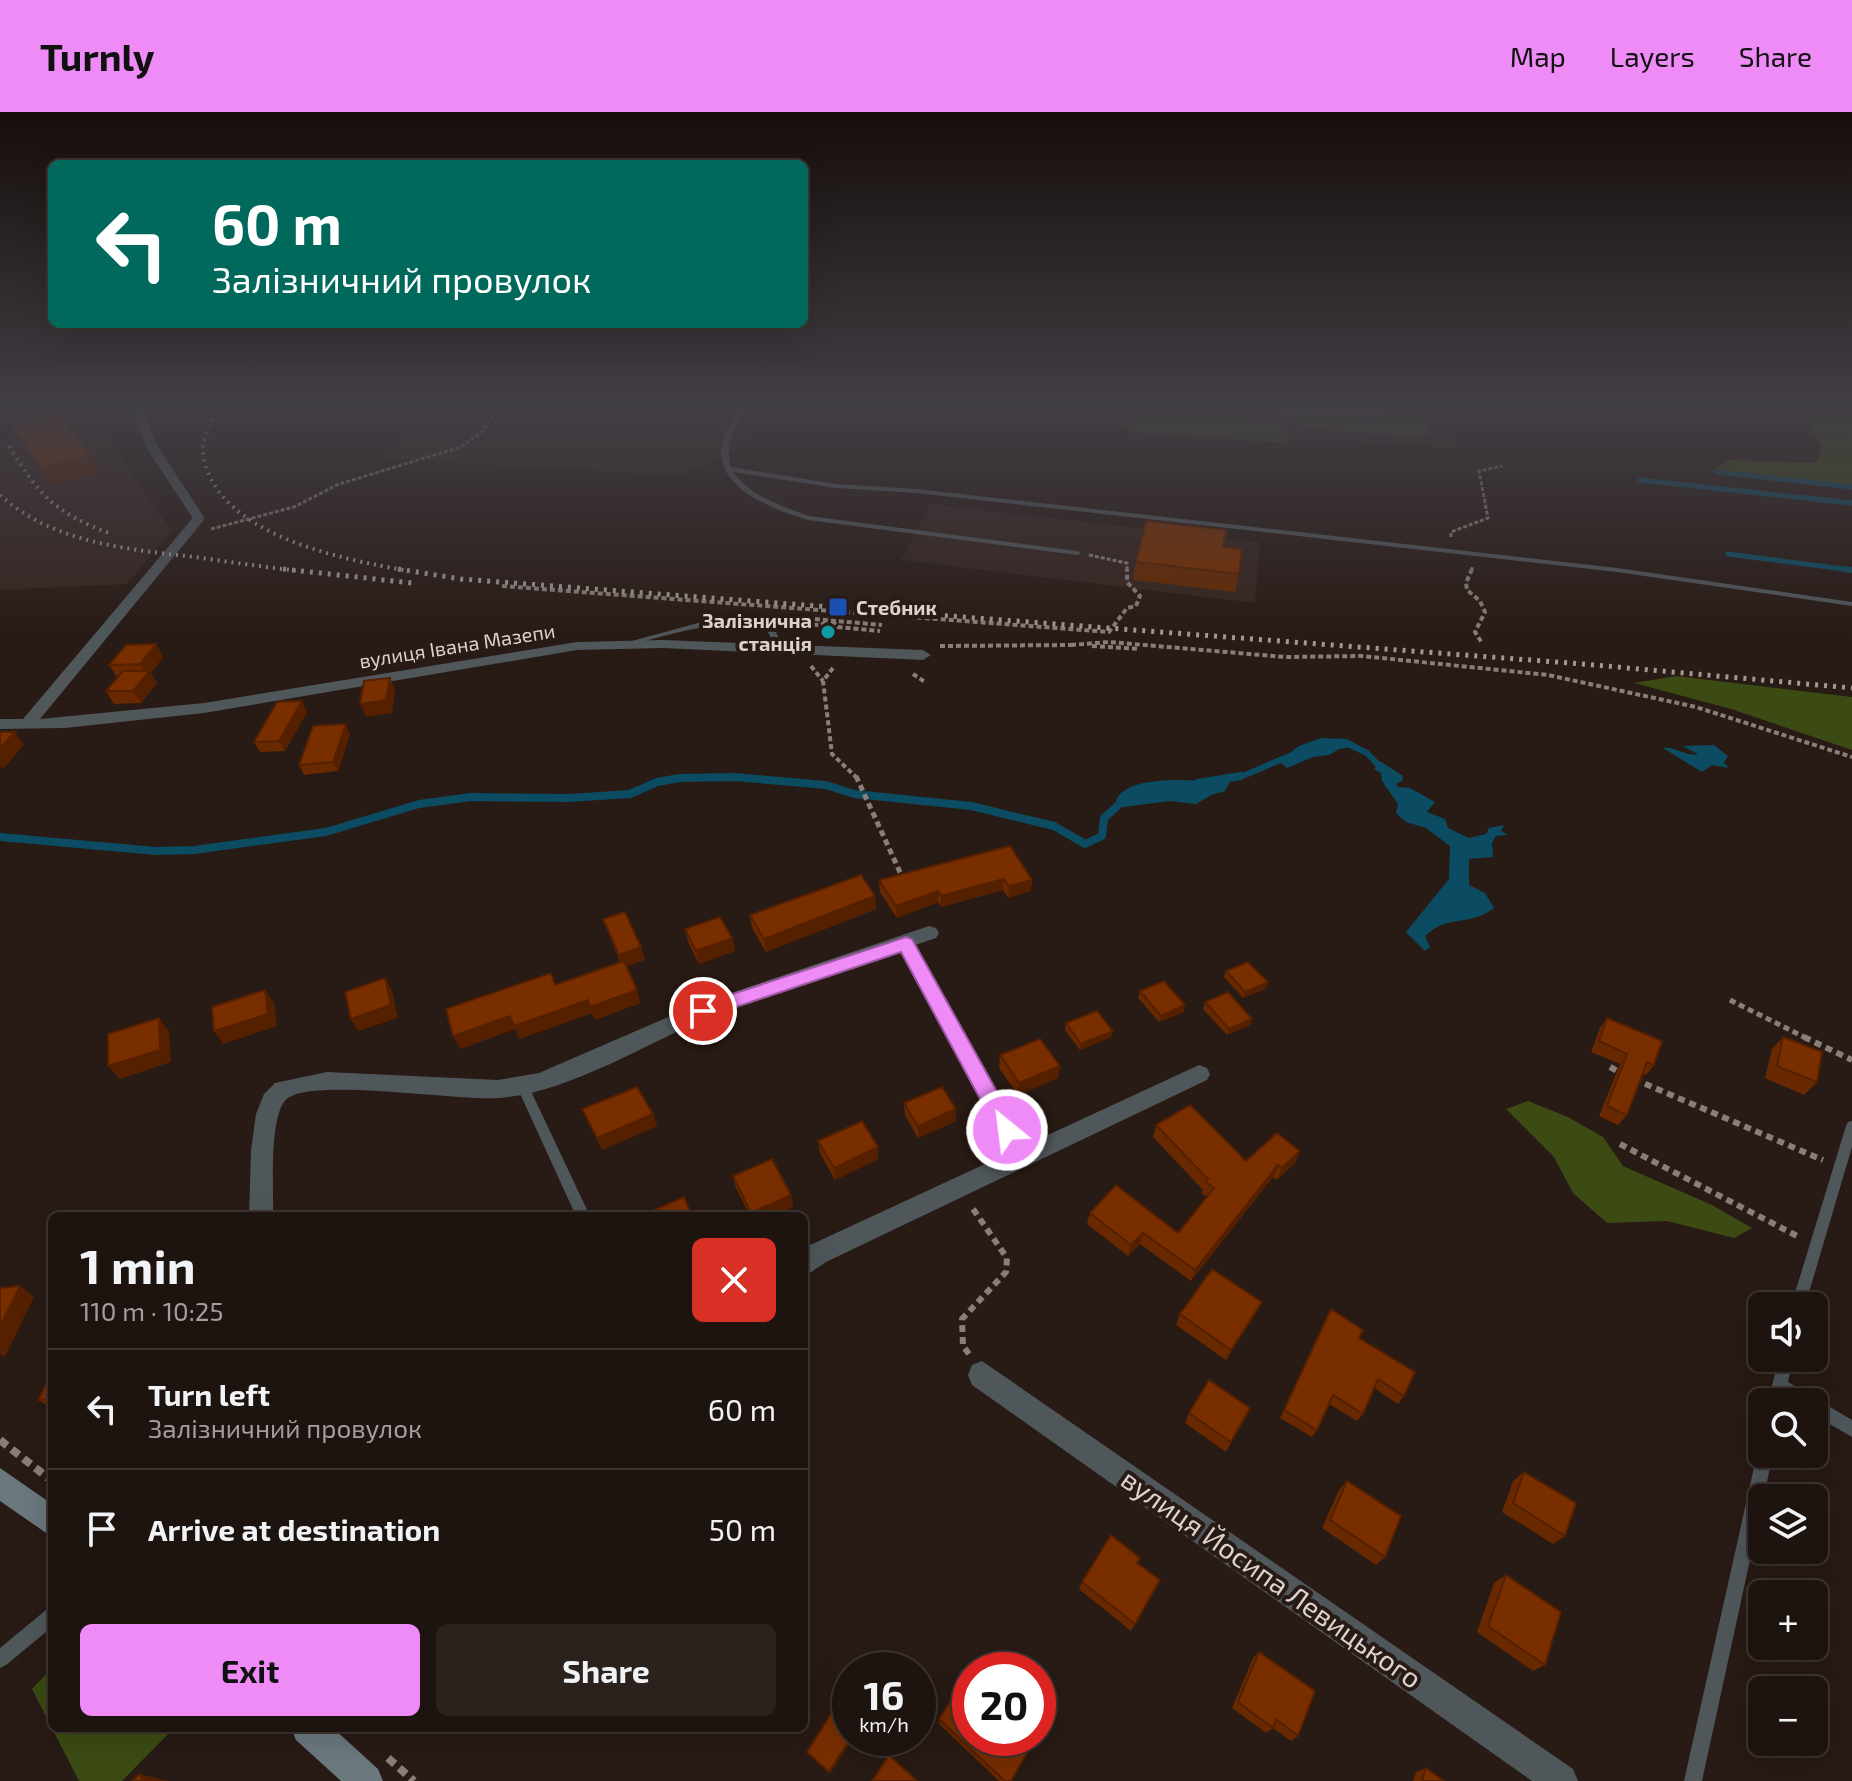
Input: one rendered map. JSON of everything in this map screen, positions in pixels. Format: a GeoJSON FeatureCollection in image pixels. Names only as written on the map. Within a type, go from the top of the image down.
{"type":"FeatureCollection","features":[{"type":"Feature","properties":{"kind":"street"},"geometry":{"type":"LineString","coordinates":[[27,724],[198,517],[176,484]]}},
{"type":"Feature","properties":{"kind":"street","name":"вулиця Івана Мазепи"},"geometry":{"type":"LineString","coordinates":[[0,724],[65,723],[204,708],[543,649],[625,644],[847,652],[927,651]]}},
{"type":"Feature","properties":{"kind":"street"},"geometry":{"type":"LineString","coordinates":[[261,1212],[267,1112],[276,1094],[301,1084],[327,1081],[498,1089],[523,1087],[542,1082],[703,1011],[906,944],[929,933]]}},
{"type":"Feature","properties":{"kind":"street"},"geometry":{"type":"LineString","coordinates":[[808,1262],[817,1254],[956,1186],[1199,1074]]}},
{"type":"Feature","properties":{"kind":"street","name":"вулиця Йосипа Левицького"},"geometry":{"type":"LineString","coordinates":[[982,1375],[1561,1781]]}},
{"type":"Feature","properties":{"kind":"street"},"geometry":{"type":"LineString","coordinates":[[0,1483],[48,1519]]}},
{"type":"Feature","properties":{"kind":"street"},"geometry":{"type":"LineString","coordinates":[[317,1732],[366,1781]]}},
{"type":"Feature","properties":{"kind":"lane"},"geometry":{"type":"LineString","coordinates":[[738,484],[774,506],[808,518],[1077,553]]}},
{"type":"Feature","properties":{"kind":"lane"},"geometry":{"type":"LineString","coordinates":[[823,484],[932,493],[1617,570],[1852,604]]}},
{"type":"Feature","properties":{"kind":"lane"},"geometry":{"type":"LineString","coordinates":[[625,644],[682,630],[749,623],[770,628],[780,649]]}},
{"type":"Feature","properties":{"kind":"lane"},"geometry":{"type":"LineString","coordinates":[[906,944],[1021,1155]]}},
{"type":"Feature","properties":{"kind":"lane"},"geometry":{"type":"LineString","coordinates":[[523,1087],[581,1212]]}},
{"type":"Feature","properties":{"kind":"lane"},"geometry":{"type":"LineString","coordinates":[[1802,1292],[1852,1126]]}},
{"type":"Feature","properties":{"kind":"lane"},"geometry":{"type":"LineString","coordinates":[[1828,1414],[1852,1429]]}},
{"type":"Feature","properties":{"kind":"lane"},"geometry":{"type":"LineString","coordinates":[[1693,1781],[1762,1468]]}},
{"type":"Feature","properties":{"kind":"lane"},"geometry":{"type":"LineString","coordinates":[[0,1659],[48,1619]]}},
{"type":"Feature","properties":{"kind":"path"},"geometry":{"type":"LineString","coordinates":[[188,532],[220,528],[294,507],[339,484]]}},
{"type":"Feature","properties":{"kind":"path"},"geometry":{"type":"LineString","coordinates":[[502,586],[1109,632],[1140,596],[1127,582],[1127,563],[1077,553]]}},
{"type":"Feature","properties":{"kind":"path"},"geometry":{"type":"LineString","coordinates":[[794,608],[788,623],[881,628]]}},
{"type":"Feature","properties":{"kind":"path"},"geometry":{"type":"LineString","coordinates":[[830,623],[835,611]]}},
{"type":"Feature","properties":{"kind":"path"},"geometry":{"type":"LineString","coordinates":[[876,641],[885,615]]}},
{"type":"Feature","properties":{"kind":"path"},"geometry":{"type":"LineString","coordinates":[[927,651],[1109,642],[1285,657],[1362,656],[1548,675],[1696,707],[1852,757]]}},
{"type":"Feature","properties":{"kind":"path"},"geometry":{"type":"LineString","coordinates":[[1071,645],[1139,649]]}},
{"type":"Feature","properties":{"kind":"path"},"geometry":{"type":"LineString","coordinates":[[847,652],[823,681],[832,754],[855,774],[929,933]]}},
{"type":"Feature","properties":{"kind":"path"},"geometry":{"type":"LineString","coordinates":[[1730,1000],[1852,1060]]}},
{"type":"Feature","properties":{"kind":"path"},"geometry":{"type":"LineString","coordinates":[[1610,1067],[1710,1114],[1839,1167]]}},
{"type":"Feature","properties":{"kind":"path"},"geometry":{"type":"LineString","coordinates":[[1620,1144],[1814,1245]]}},
{"type":"Feature","properties":{"kind":"path"},"geometry":{"type":"LineString","coordinates":[[956,1186],[1007,1258],[1006,1272],[962,1319],[963,1346],[982,1375]]}},
{"type":"Feature","properties":{"kind":"path"},"geometry":{"type":"LineString","coordinates":[[0,1440],[48,1478]]}},
{"type":"Feature","properties":{"kind":"shaded area"},"geometry":{"type":"Polygon","coordinates":[[[0,484],[139,484],[171,530],[127,584],[0,590],[0,484]]]}},
{"type":"Feature","properties":{"kind":"shaded area"},"geometry":{"type":"Polygon","coordinates":[[[931,504],[1260,542],[1255,603],[901,560],[931,504]]]}},
{"type":"Feature","properties":{"kind":"green space"},"geometry":{"type":"Polygon","coordinates":[[[1676,676],[1852,697],[1852,750],[1731,709],[1634,683],[1676,676]]]}},
{"type":"Feature","properties":{"kind":"green space"},"geometry":{"type":"Polygon","coordinates":[[[1528,1101],[1568,1117],[1603,1137],[1623,1166],[1712,1205],[1752,1228],[1734,1238],[1667,1221],[1607,1223],[1573,1193],[1554,1157],[1506,1109],[1528,1101]]]}},
{"type":"Feature","properties":{"kind":"green space"},"geometry":{"type":"Polygon","coordinates":[[[48,1672],[48,1720],[32,1689],[48,1672]]]}},
{"type":"Feature","properties":{"kind":"green space"},"geometry":{"type":"Polygon","coordinates":[[[54,1732],[170,1732],[122,1781],[79,1781],[54,1732]]]}},
{"type":"Feature","properties":{"kind":"water"},"geometry":{"type":"Polygon","coordinates":[[[1321,738],[1347,739],[1360,746],[1339,749],[1287,768],[1279,761],[1299,746],[1321,738]]]}},
{"type":"Feature","properties":{"kind":"water"},"geometry":{"type":"Polygon","coordinates":[[[1714,745],[1728,756],[1724,763],[1729,768],[1712,765],[1702,772],[1663,748],[1693,755],[1698,754],[1682,746],[1714,745]]]}},
{"type":"Feature","properties":{"kind":"water"},"geometry":{"type":"Polygon","coordinates":[[[1380,761],[1403,776],[1402,781],[1396,784],[1398,787],[1410,788],[1435,802],[1427,812],[1445,819],[1448,828],[1469,838],[1486,834],[1489,828],[1504,825],[1501,831],[1508,835],[1496,836],[1492,843],[1493,857],[1469,859],[1469,885],[1485,893],[1494,908],[1485,914],[1434,929],[1425,936],[1430,947],[1425,951],[1406,932],[1449,879],[1450,846],[1426,828],[1406,822],[1396,813],[1398,804],[1382,781],[1381,773],[1374,769],[1380,761]]]}},
{"type":"Feature","properties":{"kind":"water"},"geometry":{"type":"Polygon","coordinates":[[[1173,780],[1230,781],[1225,791],[1196,804],[1170,801],[1115,808],[1121,793],[1128,788],[1173,780]]]}},
{"type":"Feature","properties":{"kind":"building"},"geometry":{"type":"Polygon","coordinates":[[[1146,521],[1226,530],[1223,547],[1242,549],[1239,574],[1136,562],[1146,521]]]}},
{"type":"Feature","properties":{"kind":"building"},"geometry":{"type":"Polygon","coordinates":[[[156,644],[140,664],[109,665],[126,645],[156,644]]]}},
{"type":"Feature","properties":{"kind":"building"},"geometry":{"type":"Polygon","coordinates":[[[123,671],[149,671],[133,691],[106,691],[123,671]]]}},
{"type":"Feature","properties":{"kind":"building"},"geometry":{"type":"Polygon","coordinates":[[[390,678],[386,700],[360,704],[364,681],[390,678]]]}},
{"type":"Feature","properties":{"kind":"building"},"geometry":{"type":"Polygon","coordinates":[[[302,701],[279,741],[254,742],[277,702],[302,701]]]}},
{"type":"Feature","properties":{"kind":"building"},"geometry":{"type":"Polygon","coordinates":[[[346,724],[333,762],[299,765],[313,726],[346,724]]]}},
{"type":"Feature","properties":{"kind":"building"},"geometry":{"type":"Polygon","coordinates":[[[0,732],[15,732],[0,748],[0,732]]]}},
{"type":"Feature","properties":{"kind":"building"},"geometry":{"type":"Polygon","coordinates":[[[1010,846],[1032,880],[1009,886],[1004,879],[941,896],[938,891],[896,906],[879,880],[1010,846]]]}},
{"type":"Feature","properties":{"kind":"building"},"geometry":{"type":"Polygon","coordinates":[[[861,875],[875,896],[764,939],[750,915],[861,875]]]}},
{"type":"Feature","properties":{"kind":"building"},"geometry":{"type":"Polygon","coordinates":[[[625,912],[641,947],[619,955],[603,919],[625,912]]]}},
{"type":"Feature","properties":{"kind":"building"},"geometry":{"type":"Polygon","coordinates":[[[720,917],[732,938],[696,951],[685,929],[720,917]]]}},
{"type":"Feature","properties":{"kind":"building"},"geometry":{"type":"Polygon","coordinates":[[[624,961],[637,990],[590,1007],[588,1000],[514,1026],[510,1016],[453,1036],[446,1009],[551,973],[555,985],[624,961]]]}},
{"type":"Feature","properties":{"kind":"building"},"geometry":{"type":"Polygon","coordinates":[[[1248,962],[1268,982],[1245,992],[1226,971],[1248,962]]]}},
{"type":"Feature","properties":{"kind":"building"},"geometry":{"type":"Polygon","coordinates":[[[385,978],[391,1005],[351,1019],[345,992],[385,978]]]}},
{"type":"Feature","properties":{"kind":"building"},"geometry":{"type":"Polygon","coordinates":[[[1164,981],[1185,1005],[1161,1016],[1140,991],[1164,981]]]}},
{"type":"Feature","properties":{"kind":"building"},"geometry":{"type":"Polygon","coordinates":[[[265,990],[268,1014],[214,1031],[212,1007],[265,990]]]}},
{"type":"Feature","properties":{"kind":"building"},"geometry":{"type":"Polygon","coordinates":[[[1228,992],[1252,1019],[1229,1029],[1205,1002],[1228,992]]]}},
{"type":"Feature","properties":{"kind":"building"},"geometry":{"type":"Polygon","coordinates":[[[1097,1011],[1113,1031],[1081,1044],[1066,1023],[1097,1011]]]}},
{"type":"Feature","properties":{"kind":"building"},"geometry":{"type":"Polygon","coordinates":[[[159,1018],[160,1050],[108,1066],[108,1034],[159,1018]]]}},
{"type":"Feature","properties":{"kind":"building"},"geometry":{"type":"Polygon","coordinates":[[[1607,1018],[1662,1041],[1654,1065],[1647,1062],[1627,1115],[1607,1106],[1627,1054],[1599,1041],[1607,1018]]]}},
{"type":"Feature","properties":{"kind":"building"},"geometry":{"type":"Polygon","coordinates":[[[1783,1037],[1822,1052],[1817,1082],[1777,1066],[1783,1037]]]}},
{"type":"Feature","properties":{"kind":"building"},"geometry":{"type":"Polygon","coordinates":[[[1040,1039],[1060,1066],[1019,1083],[1000,1055],[1040,1039]]]}},
{"type":"Feature","properties":{"kind":"building"},"geometry":{"type":"Polygon","coordinates":[[[637,1087],[653,1114],[597,1138],[582,1109],[637,1087]]]}},
{"type":"Feature","properties":{"kind":"building"},"geometry":{"type":"Polygon","coordinates":[[[942,1087],[956,1109],[918,1126],[904,1103],[942,1087]]]}},
{"type":"Feature","properties":{"kind":"building"},"geometry":{"type":"Polygon","coordinates":[[[1190,1105],[1246,1161],[1277,1133],[1300,1151],[1282,1168],[1278,1165],[1195,1270],[1143,1233],[1131,1245],[1090,1213],[1116,1185],[1178,1233],[1214,1188],[1156,1125],[1190,1105]]]}},
{"type":"Feature","properties":{"kind":"building"},"geometry":{"type":"Polygon","coordinates":[[[862,1121],[878,1147],[834,1168],[818,1141],[862,1121]]]}},
{"type":"Feature","properties":{"kind":"building"},"geometry":{"type":"Polygon","coordinates":[[[772,1159],[791,1195],[751,1212],[733,1176],[772,1159]]]}},
{"type":"Feature","properties":{"kind":"building"},"geometry":{"type":"Polygon","coordinates":[[[684,1197],[690,1212],[650,1212],[684,1197]]]}},
{"type":"Feature","properties":{"kind":"building"},"geometry":{"type":"Polygon","coordinates":[[[1212,1269],[1262,1302],[1231,1350],[1180,1314],[1212,1269]]]}},
{"type":"Feature","properties":{"kind":"building"},"geometry":{"type":"Polygon","coordinates":[[[20,1286],[0,1326],[0,1288],[20,1286]]]}},
{"type":"Feature","properties":{"kind":"building"},"geometry":{"type":"Polygon","coordinates":[[[1331,1309],[1363,1330],[1359,1338],[1415,1372],[1404,1396],[1378,1379],[1363,1414],[1333,1395],[1317,1430],[1284,1410],[1331,1309]]]}},
{"type":"Feature","properties":{"kind":"building"},"geometry":{"type":"Polygon","coordinates":[[[1209,1380],[1250,1408],[1231,1442],[1189,1413],[1209,1380]]]}},
{"type":"Feature","properties":{"kind":"building"},"geometry":{"type":"Polygon","coordinates":[[[48,1381],[48,1399],[38,1400],[48,1381]]]}},
{"type":"Feature","properties":{"kind":"building"},"geometry":{"type":"Polygon","coordinates":[[[1524,1472],[1576,1503],[1565,1536],[1513,1503],[1524,1472]]]}},
{"type":"Feature","properties":{"kind":"building"},"geometry":{"type":"Polygon","coordinates":[[[1347,1481],[1401,1516],[1385,1557],[1330,1520],[1347,1481]]]}},
{"type":"Feature","properties":{"kind":"building"},"geometry":{"type":"Polygon","coordinates":[[[1111,1535],[1140,1558],[1137,1563],[1160,1580],[1135,1624],[1082,1582],[1111,1535]]]}},
{"type":"Feature","properties":{"kind":"building"},"geometry":{"type":"Polygon","coordinates":[[[1506,1575],[1561,1612],[1545,1665],[1488,1626],[1506,1575]]]}},
{"type":"Feature","properties":{"kind":"building"},"geometry":{"type":"Polygon","coordinates":[[[1259,1652],[1315,1691],[1298,1736],[1276,1719],[1273,1728],[1238,1702],[1259,1652]]]}},
{"type":"Feature","properties":{"kind":"building"},"geometry":{"type":"Polygon","coordinates":[[[952,1699],[952,1731],[939,1719],[952,1699]]]}},
{"type":"Feature","properties":{"kind":"building"},"geometry":{"type":"Polygon","coordinates":[[[832,1712],[832,1756],[839,1756],[829,1772],[807,1752],[832,1712]]]}},
{"type":"Feature","properties":{"kind":"building"},"geometry":{"type":"Polygon","coordinates":[[[890,1756],[917,1781],[872,1781],[890,1756]]]}},
{"type":"Feature","properties":{"kind":"building"},"geometry":{"type":"Polygon","coordinates":[[[978,1756],[1025,1756],[1011,1781],[1005,1781],[978,1756]]]}},
{"type":"Feature","properties":{"kind":"building"},"geometry":{"type":"Polygon","coordinates":[[[1426,1768],[1444,1781],[1422,1781],[1426,1768]]]}},
{"type":"Feature","properties":{"kind":"building"},"geometry":{"type":"Polygon","coordinates":[[[139,1774],[144,1781],[132,1781],[139,1774]]]}},
{"type":"Feature","properties":{"kind":"waterway"},"geometry":{"type":"LineString","coordinates":[[1676,484],[1852,503]]}},
{"type":"Feature","properties":{"kind":"waterway"},"geometry":{"type":"LineString","coordinates":[[1824,484],[1852,487]]}},
{"type":"Feature","properties":{"kind":"waterway"},"geometry":{"type":"LineString","coordinates":[[1728,554],[1852,570],[1843,569]]}},
{"type":"Feature","properties":{"kind":"waterway"},"geometry":{"type":"LineString","coordinates":[[1348,744],[1367,753],[1382,769]]}},
{"type":"Feature","properties":{"kind":"waterway"},"geometry":{"type":"LineString","coordinates":[[1231,778],[1245,775],[1292,755]]}},
{"type":"Feature","properties":{"kind":"waterway"},"geometry":{"type":"LineString","coordinates":[[1231,778],[1241,776]]}},
{"type":"Feature","properties":{"kind":"waterway"},"geometry":{"type":"LineString","coordinates":[[0,837],[156,851],[194,850],[326,832],[419,804],[471,797],[568,798],[630,794],[657,782],[680,778],[734,777],[826,785],[854,794],[971,806],[1054,826],[1085,844],[1102,836],[1104,818],[1124,800]]}},
{"type":"Feature","properties":{"kind":"waterway"},"geometry":{"type":"LineString","coordinates":[[696,778],[742,778]]}},
{"type":"Feature","properties":{"kind":"waterway"},"geometry":{"type":"LineString","coordinates":[[1198,783],[1231,778]]}},
{"type":"Feature","properties":{"kind":"railway"},"geometry":{"type":"LineString","coordinates":[[35,484],[61,509],[109,533]]}},
{"type":"Feature","properties":{"kind":"railway"},"geometry":{"type":"LineString","coordinates":[[214,484],[230,504],[255,523],[285,538],[350,559],[403,570]]}},
{"type":"Feature","properties":{"kind":"railway"},"geometry":{"type":"LineString","coordinates":[[0,495],[43,524],[92,541],[143,551],[286,569]]}},
{"type":"Feature","properties":{"kind":"railway"},"geometry":{"type":"LineString","coordinates":[[286,569],[412,583]]}},
{"type":"Feature","properties":{"kind":"railway"},"geometry":{"type":"LineString","coordinates":[[286,569],[299,571]]}},
{"type":"Feature","properties":{"kind":"railway"},"geometry":{"type":"LineString","coordinates":[[398,569],[403,570]]}},
{"type":"Feature","properties":{"kind":"railway"},"geometry":{"type":"LineString","coordinates":[[403,570],[461,579],[1583,664],[1852,688]]}},
{"type":"Feature","properties":{"kind":"railway"},"geometry":{"type":"LineString","coordinates":[[403,570],[409,571]]}},
{"type":"Feature","properties":{"kind":"place","name":"Стебник"},"geometry":{"type":"Point","coordinates":[838,607]}},
{"type":"Feature","properties":{"kind":"place","name":"Залізнична станція"},"geometry":{"type":"Point","coordinates":[828,632]}},
{"type":"Feature","properties":{"kind":"route"},"geometry":{"type":"LineString","coordinates":[[703,1011],[906,944],[1007,1130]]}}]}
